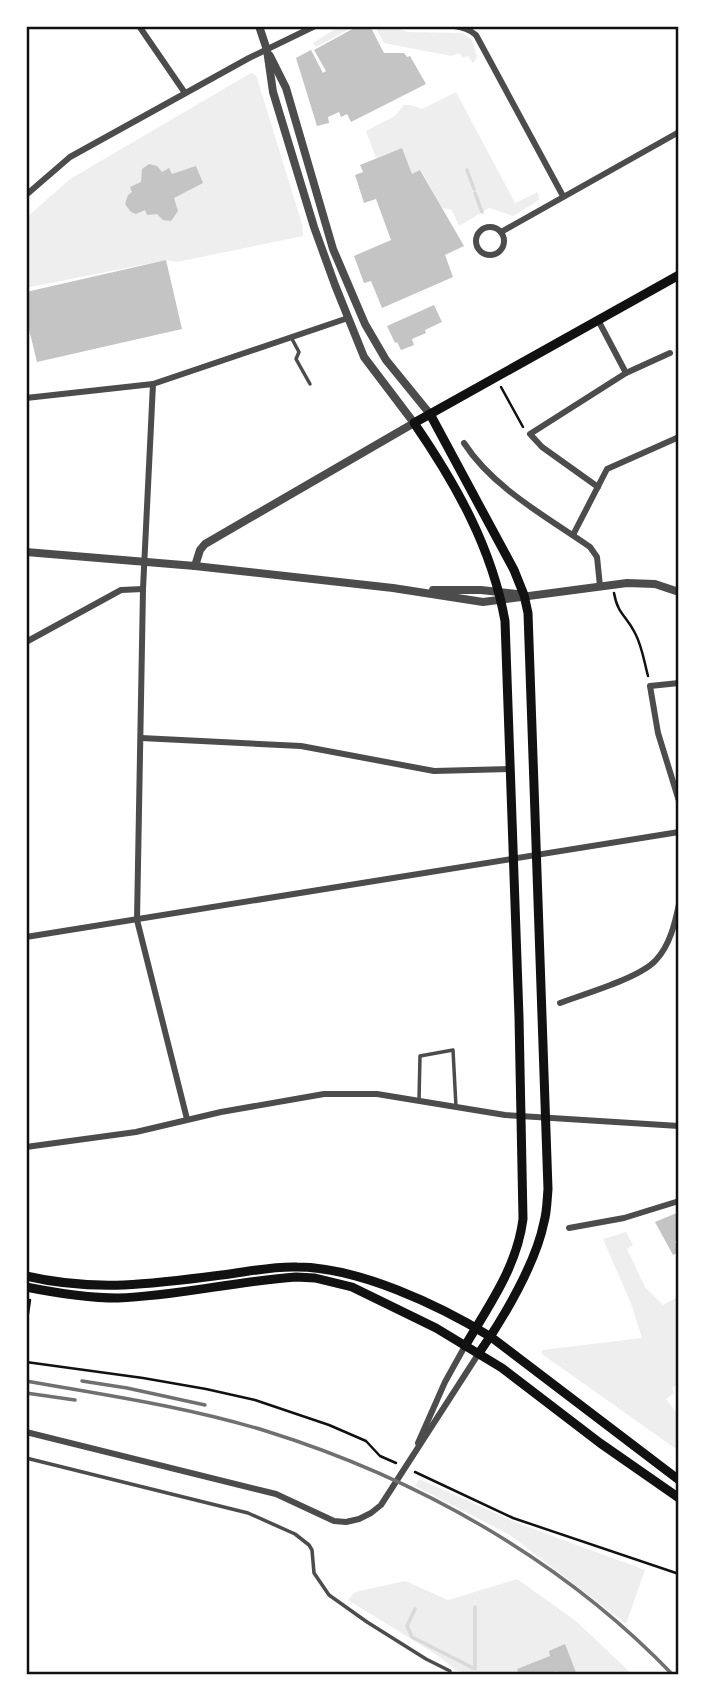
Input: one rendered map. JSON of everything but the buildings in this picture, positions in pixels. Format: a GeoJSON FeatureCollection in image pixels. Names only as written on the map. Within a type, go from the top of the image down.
{"type":"FeatureCollection","features":[{"type":"Feature","properties":{"kind":"main road"},"geometry":{"type":"LineString","coordinates":[[465,1346],[508,1274],[521,1237],[524,1193],[505,621],[490,559],[467,509],[414,423],[679,275]]}},
{"type":"Feature","properties":{"kind":"main road"},"geometry":{"type":"LineString","coordinates":[[430,414],[505,552],[524,595],[529,633],[548,1189],[545,1220],[536,1250],[491,1337],[479,1353]]}},
{"type":"Feature","properties":{"kind":"main road"},"geometry":{"type":"LineString","coordinates":[[26,1276],[63,1283],[116,1287],[276,1267],[315,1268],[356,1276],[457,1317],[491,1337],[679,1480]]}},
{"type":"Feature","properties":{"kind":"main road"},"geometry":{"type":"LineString","coordinates":[[29,1287],[62,1294],[116,1298],[278,1279],[315,1278],[352,1287],[436,1328],[502,1367],[600,1443],[679,1498]]}},
{"type":"Feature","properties":{"kind":"street"},"geometry":{"type":"LineString","coordinates":[[139,26],[185,93]]}},
{"type":"Feature","properties":{"kind":"street"},"geometry":{"type":"LineString","coordinates":[[195,566],[205,544],[414,423],[372,369],[348,318],[314,227],[276,104],[260,26]]}},
{"type":"Feature","properties":{"kind":"street"},"geometry":{"type":"LineString","coordinates":[[26,195],[70,157],[185,93],[315,26]]}},
{"type":"Feature","properties":{"kind":"street"},"geometry":{"type":"LineString","coordinates":[[408,26],[460,27],[476,35],[563,197]]}},
{"type":"Feature","properties":{"kind":"street"},"geometry":{"type":"LineString","coordinates":[[267,50],[286,88],[333,249],[365,324],[386,360],[430,414]]}},
{"type":"Feature","properties":{"kind":"street"},"geometry":{"type":"LineString","coordinates":[[501,232],[679,132]]}},
{"type":"Feature","properties":{"kind":"street"},"geometry":{"type":"LineString","coordinates":[[491,227],[501,232],[504,241],[502,250],[489,255],[481,252],[476,244],[479,232],[491,227]]}},
{"type":"Feature","properties":{"kind":"street"},"geometry":{"type":"LineString","coordinates":[[26,398],[153,384],[348,318]]}},
{"type":"Feature","properties":{"kind":"street"},"geometry":{"type":"LineString","coordinates":[[598,320],[626,373]]}},
{"type":"Feature","properties":{"kind":"street"},"geometry":{"type":"LineString","coordinates":[[598,487],[542,447],[530,434],[626,373],[670,353]]}},
{"type":"Feature","properties":{"kind":"street"},"geometry":{"type":"LineString","coordinates":[[153,384],[143,589],[137,920],[187,1119]]}},
{"type":"Feature","properties":{"kind":"street"},"geometry":{"type":"LineString","coordinates":[[573,535],[607,468],[679,437]]}},
{"type":"Feature","properties":{"kind":"street"},"geometry":{"type":"LineString","coordinates":[[464,443],[477,463],[493,477],[590,547],[597,557],[600,586]]}},
{"type":"Feature","properties":{"kind":"street"},"geometry":{"type":"LineString","coordinates":[[26,552],[195,566],[423,591],[455,589],[500,596],[613,584],[655,584],[679,592]]}},
{"type":"Feature","properties":{"kind":"street"},"geometry":{"type":"LineString","coordinates":[[26,642],[121,590],[143,589]]}},
{"type":"Feature","properties":{"kind":"street"},"geometry":{"type":"LineString","coordinates":[[679,683],[650,686],[658,733],[679,801]]}},
{"type":"Feature","properties":{"kind":"street"},"geometry":{"type":"LineString","coordinates":[[141,738],[301,746],[434,771],[511,769]]}},
{"type":"Feature","properties":{"kind":"street"},"geometry":{"type":"LineString","coordinates":[[26,937],[679,832]]}},
{"type":"Feature","properties":{"kind":"street"},"geometry":{"type":"LineString","coordinates":[[560,1003],[645,970],[658,959],[674,929],[679,904]]}},
{"type":"Feature","properties":{"kind":"street"},"geometry":{"type":"LineString","coordinates":[[26,1147],[136,1132],[187,1119],[324,1094],[377,1094],[521,1116],[679,1126]]}},
{"type":"Feature","properties":{"kind":"street"},"geometry":{"type":"LineString","coordinates":[[569,1228],[624,1218],[679,1200]]}},
{"type":"Feature","properties":{"kind":"street"},"geometry":{"type":"LineString","coordinates":[[417,1448],[435,1402],[465,1346]]}},
{"type":"Feature","properties":{"kind":"street"},"geometry":{"type":"LineString","coordinates":[[26,1432],[276,1494],[334,1521],[346,1522],[359,1519],[381,1505],[479,1353]]}},
{"type":"Feature","properties":{"kind":"lane"},"geometry":{"type":"LineString","coordinates":[[292,338],[299,352],[296,359],[310,384]]}},
{"type":"Feature","properties":{"kind":"lane"},"geometry":{"type":"LineString","coordinates":[[419,1100],[420,1056],[453,1051],[456,1107]]}},
{"type":"Feature","properties":{"kind":"lane"},"geometry":{"type":"LineString","coordinates":[[26,1458],[248,1513],[295,1534],[312,1550],[314,1573],[329,1595],[367,1622],[450,1671],[450,1675]]}},
{"type":"Feature","properties":{"kind":"path"},"geometry":{"type":"LineString","coordinates":[[496,378],[526,432],[530,434]]}},
{"type":"Feature","properties":{"kind":"path"},"geometry":{"type":"LineString","coordinates":[[613,584],[617,609],[633,628],[641,645],[650,686]]}},
{"type":"Feature","properties":{"kind":"path"},"geometry":{"type":"LineString","coordinates":[[26,1327],[29,1287]]}},
{"type":"Feature","properties":{"kind":"path"},"geometry":{"type":"LineString","coordinates":[[26,1362],[181,1385],[255,1400],[329,1425],[366,1441],[380,1456],[401,1465]]}},
{"type":"Feature","properties":{"kind":"path"},"geometry":{"type":"LineString","coordinates":[[412,1470],[513,1518],[679,1574]]}},
{"type":"Feature","properties":{"kind":"shaded area"},"geometry":{"type":"Polygon","coordinates":[[[340,26],[355,26],[316,47],[313,43],[340,26]]]}},
{"type":"Feature","properties":{"kind":"shaded area"},"geometry":{"type":"Polygon","coordinates":[[[375,26],[392,26],[408,32],[463,33],[472,40],[477,57],[473,63],[468,56],[463,58],[459,53],[451,56],[384,43],[375,26]]]}},
{"type":"Feature","properties":{"kind":"shaded area"},"geometry":{"type":"Polygon","coordinates":[[[251,73],[256,75],[302,224],[303,236],[177,262],[166,260],[26,288],[26,218],[70,179],[251,73]]]}},
{"type":"Feature","properties":{"kind":"shaded area"},"geometry":{"type":"Polygon","coordinates":[[[456,92],[515,203],[538,192],[539,200],[513,216],[489,208],[459,226],[452,210],[442,208],[421,170],[412,174],[402,148],[376,158],[366,131],[395,116],[404,105],[422,109],[456,92]]]}},
{"type":"Feature","properties":{"kind":"shaded area"},"geometry":{"type":"Polygon","coordinates":[[[626,1232],[633,1245],[627,1249],[645,1287],[663,1305],[679,1296],[679,1383],[672,1388],[674,1393],[666,1399],[679,1416],[679,1451],[542,1354],[542,1350],[642,1338],[632,1306],[603,1239],[626,1232]]]}},
{"type":"Feature","properties":{"kind":"shaded area"},"geometry":{"type":"Polygon","coordinates":[[[419,1479],[517,1523],[645,1570],[626,1624],[510,1535],[415,1486],[419,1479]]]}},
{"type":"Feature","properties":{"kind":"shaded area"},"geometry":{"type":"Polygon","coordinates":[[[517,1579],[576,1621],[633,1675],[471,1675],[456,1670],[437,1655],[348,1600],[355,1592],[405,1581],[448,1600],[517,1579]]]}},
{"type":"Feature","properties":{"kind":"waterway"},"geometry":{"type":"LineString","coordinates":[[467,170],[474,189]]}},
{"type":"Feature","properties":{"kind":"waterway"},"geometry":{"type":"LineString","coordinates":[[475,193],[482,212]]}},
{"type":"Feature","properties":{"kind":"waterway"},"geometry":{"type":"LineString","coordinates":[[415,1609],[407,1626],[412,1637],[475,1669],[475,1607]]}},
{"type":"Feature","properties":{"kind":"railway"},"geometry":{"type":"LineString","coordinates":[[26,1381],[207,1415],[266,1431],[378,1473],[485,1528],[536,1560],[630,1633],[673,1675]]}},
{"type":"Feature","properties":{"kind":"railway"},"geometry":{"type":"LineString","coordinates":[[82,1381],[205,1405]]}},
{"type":"Feature","properties":{"kind":"railway"},"geometry":{"type":"LineString","coordinates":[[26,1393],[75,1400]]}}]}
